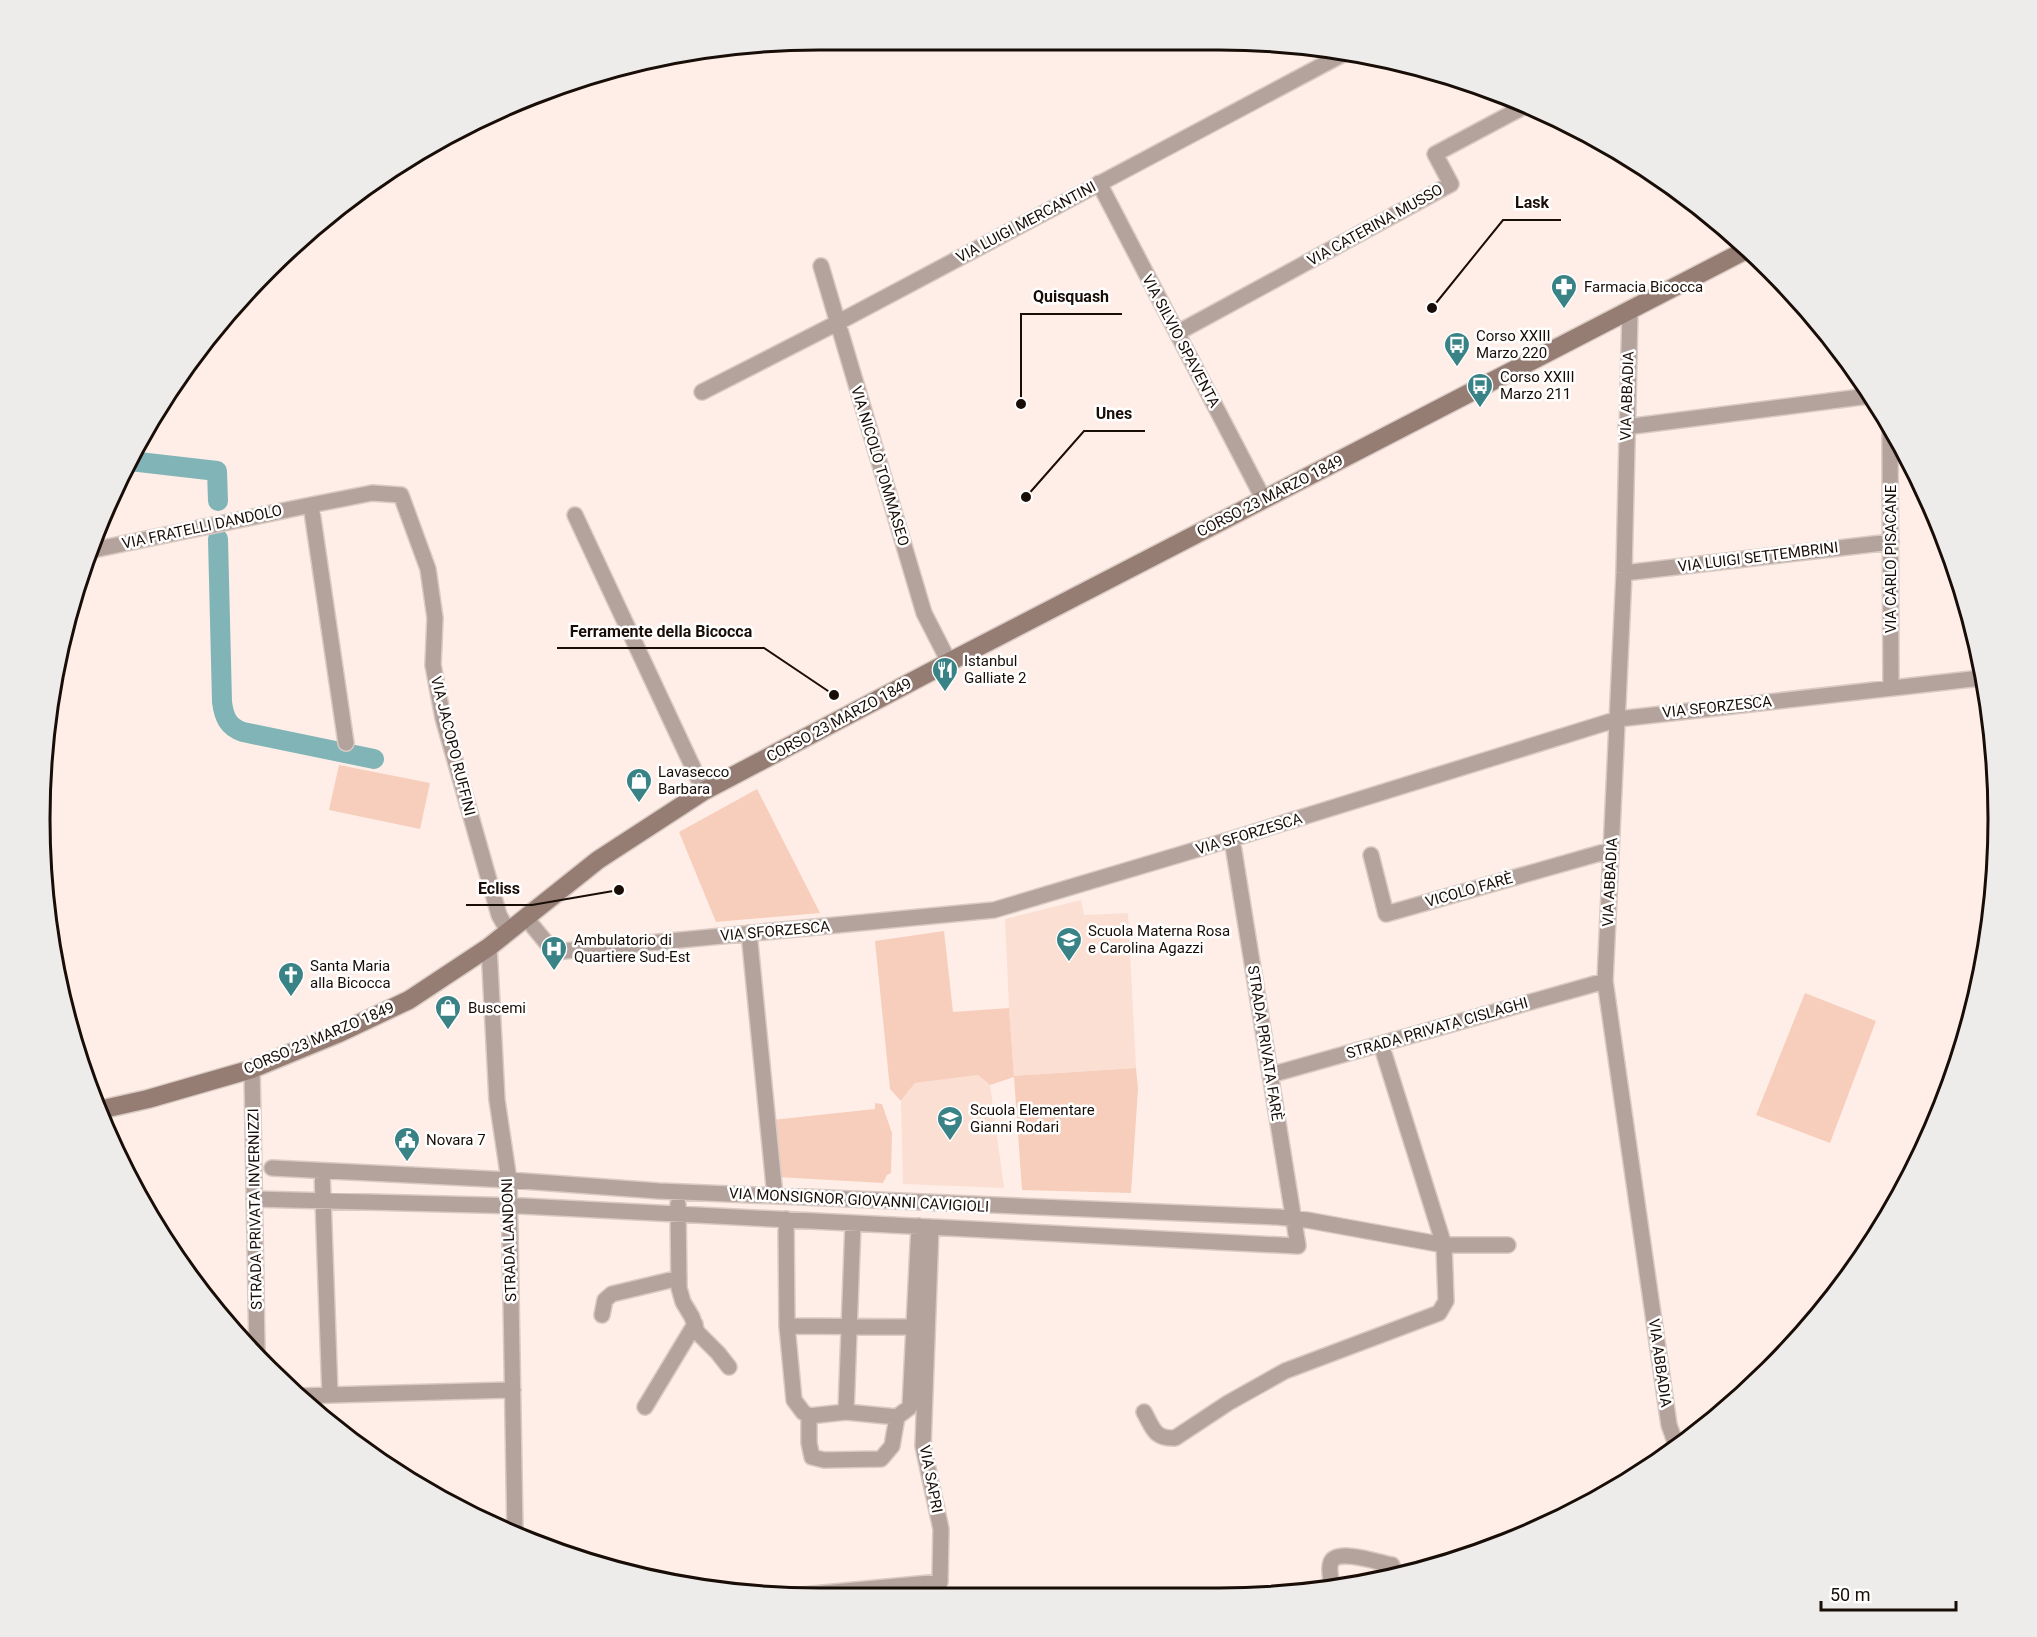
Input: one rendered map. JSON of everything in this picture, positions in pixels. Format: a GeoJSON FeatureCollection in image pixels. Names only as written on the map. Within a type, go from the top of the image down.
{"type":"FeatureCollection","features":[{"type":"Feature","properties":{"kind":"main road","name":"CORSO 23 MARZO 1849"},"geometry":{"type":"LineString","coordinates":[[106,1108],[148,1099],[252,1069],[337,1034],[409,1000],[489,947],[598,861],[704,791],[1740,253]]}},
{"type":"Feature","properties":{"kind":"street","name":"VIA LUIGI MERCANTINI"},"geometry":{"type":"LineString","coordinates":[[702,392],[837,323],[1335,59]]}},
{"type":"Feature","properties":{"kind":"street","name":"VIA CATERINA MUSSO"},"geometry":{"type":"LineString","coordinates":[[1177,333],[1450,184],[1435,153],[1517,110]]}},
{"type":"Feature","properties":{"kind":"street","name":"VIA SILVIO SPAVENTA"},"geometry":{"type":"LineString","coordinates":[[1099,183],[1264,500]]}},
{"type":"Feature","properties":{"kind":"street","name":"VIA NICOLÒ TOMMASEO"},"geometry":{"type":"LineString","coordinates":[[821,266],[924,613],[949,662]]}},
{"type":"Feature","properties":{"kind":"street","name":"VIA ABBADIA"},"geometry":{"type":"LineString","coordinates":[[1630,310],[1624,573],[1605,981],[1669,1425],[1674,1438]]}},
{"type":"Feature","properties":{"kind":"street"},"geometry":{"type":"LineString","coordinates":[[1626,427],[1862,397]]}},
{"type":"Feature","properties":{"kind":"street","name":"VIA CARLO PISACANE"},"geometry":{"type":"LineString","coordinates":[[1890,445],[1891,688]]}},
{"type":"Feature","properties":{"kind":"street","name":"VIA JACOPO RUFFINI"},"geometry":{"type":"LineString","coordinates":[[311,505],[372,493],[401,495],[428,569],[435,618],[433,665],[443,718],[499,915],[508,931]]}},
{"type":"Feature","properties":{"kind":"street"},"geometry":{"type":"LineString","coordinates":[[311,505],[346,743]]}},
{"type":"Feature","properties":{"kind":"street","name":"VIA FRATELLI DANDOLO"},"geometry":{"type":"LineString","coordinates":[[98,549],[311,505]]}},
{"type":"Feature","properties":{"kind":"street"},"geometry":{"type":"LineString","coordinates":[[575,515],[704,791]]}},
{"type":"Feature","properties":{"kind":"street","name":"VIA LUIGI SETTEMBRINI"},"geometry":{"type":"LineString","coordinates":[[1624,573],[1891,542]]}},
{"type":"Feature","properties":{"kind":"street","name":"VIA SFORZESCA"},"geometry":{"type":"LineString","coordinates":[[526,918],[554,952],[994,910],[1618,719],[1975,679]]}},
{"type":"Feature","properties":{"kind":"street","name":"STRADA PRIVATA FARÈ"},"geometry":{"type":"LineString","coordinates":[[1232,839],[1298,1246]]}},
{"type":"Feature","properties":{"kind":"street","name":"VICOLO FARÈ"},"geometry":{"type":"LineString","coordinates":[[1371,855],[1386,914],[1611,850]]}},
{"type":"Feature","properties":{"kind":"street"},"geometry":{"type":"LineString","coordinates":[[750,933],[775,1196]]}},
{"type":"Feature","properties":{"kind":"street","name":"STRADA LANDONI"},"geometry":{"type":"LineString","coordinates":[[489,947],[497,1100],[509,1180],[515,1525]]}},
{"type":"Feature","properties":{"kind":"street","name":"STRADA PRIVATA CISLAGHI"},"geometry":{"type":"LineString","coordinates":[[1270,1075],[1605,981]]}},
{"type":"Feature","properties":{"kind":"street"},"geometry":{"type":"LineString","coordinates":[[1144,1412],[1158,1435],[1165,1438],[1175,1437],[1228,1403],[1285,1371],[1439,1313],[1446,1301],[1444,1245],[1381,1044]]}},
{"type":"Feature","properties":{"kind":"street","name":"STRADA PRIVATA INVERNIZZI"},"geometry":{"type":"LineString","coordinates":[[252,1069],[257,1343]]}},
{"type":"Feature","properties":{"kind":"street","name":"VIA MONSIGNOR GIOVANNI CAVIGIOLI"},"geometry":{"type":"LineString","coordinates":[[272,1168],[509,1180],[678,1192],[1293,1218],[1444,1245],[1508,1245]]}},
{"type":"Feature","properties":{"kind":"street"},"geometry":{"type":"LineString","coordinates":[[322,1170],[330,1395]]}},
{"type":"Feature","properties":{"kind":"street"},"geometry":{"type":"LineString","coordinates":[[678,1192],[678,1278],[683,1302],[697,1332],[729,1367]]}},
{"type":"Feature","properties":{"kind":"street","name":"VIA MONSIGNOR GIOVANNI CAVIGIOLI"},"geometry":{"type":"LineString","coordinates":[[254,1199],[509,1205],[1298,1246]]}},
{"type":"Feature","properties":{"kind":"street"},"geometry":{"type":"LineString","coordinates":[[786,1219],[787,1326],[794,1400],[803,1412],[810,1416],[846,1412],[897,1417]]}},
{"type":"Feature","properties":{"kind":"street"},"geometry":{"type":"LineString","coordinates":[[846,1412],[854,1223]]}},
{"type":"Feature","properties":{"kind":"street"},"geometry":{"type":"LineString","coordinates":[[810,1416],[808,1443],[812,1457],[824,1460],[881,1459],[892,1446],[897,1417],[910,1407],[914,1327],[925,1226]]}},
{"type":"Feature","properties":{"kind":"street","name":"VIA SAPRI"},"geometry":{"type":"LineString","coordinates":[[877,1588],[940,1582],[941,1529],[923,1446],[925,1226]]}},
{"type":"Feature","properties":{"kind":"street"},"geometry":{"type":"LineString","coordinates":[[602,1315],[605,1300],[612,1294],[678,1278]]}},
{"type":"Feature","properties":{"kind":"street"},"geometry":{"type":"LineString","coordinates":[[645,1407],[695,1324]]}},
{"type":"Feature","properties":{"kind":"street"},"geometry":{"type":"LineString","coordinates":[[787,1326],[914,1327]]}},
{"type":"Feature","properties":{"kind":"street"},"geometry":{"type":"LineString","coordinates":[[310,1396],[513,1390]]}},
{"type":"Feature","properties":{"kind":"street"},"geometry":{"type":"LineString","coordinates":[[1331,1579],[1331,1562],[1334,1558],[1341,1556],[1352,1556],[1392,1565]]}},
{"type":"Feature","properties":{"kind":"shaded area"},"geometry":{"type":"Polygon","coordinates":[[[339,765],[430,783],[420,829],[329,810],[339,765]]]}},
{"type":"Feature","properties":{"kind":"shaded area"},"geometry":{"type":"Polygon","coordinates":[[[757,789],[820,913],[716,922],[679,832],[757,789]]]}},
{"type":"Feature","properties":{"kind":"shaded area","name":"Scuola Materna Rosa e Carolina Agazzi"},"geometry":{"type":"Polygon","coordinates":[[[1081,900],[1084,915],[1128,913],[1136,1068],[1014,1076],[1005,919],[1081,900]]]}},
{"type":"Feature","properties":{"kind":"shaded area"},"geometry":{"type":"Polygon","coordinates":[[[944,931],[953,1012],[1009,1008],[1014,1076],[1136,1068],[1138,1089],[1131,1193],[1022,1190],[1014,1077],[990,1085],[978,1075],[915,1083],[901,1101],[890,1089],[875,941],[944,931]]]}},
{"type":"Feature","properties":{"kind":"shaded area"},"geometry":{"type":"Polygon","coordinates":[[[1805,993],[1876,1021],[1830,1143],[1756,1115],[1805,993]]]}},
{"type":"Feature","properties":{"kind":"shaded area","name":"Scuola Elementare Gianni Rodari"},"geometry":{"type":"Polygon","coordinates":[[[978,1075],[990,1085],[1004,1188],[903,1184],[901,1102],[915,1083],[978,1075]]]}},
{"type":"Feature","properties":{"kind":"shaded area"},"geometry":{"type":"Polygon","coordinates":[[[875,1103],[882,1104],[892,1133],[891,1173],[887,1175],[883,1183],[777,1177],[772,1120],[875,1109],[875,1103]]]}},
{"type":"Feature","properties":{"kind":"waterway"},"geometry":{"type":"LineString","coordinates":[[138,462],[217,471],[218,501]]}},
{"type":"Feature","properties":{"kind":"waterway"},"geometry":{"type":"LineString","coordinates":[[218,539],[222,702],[228,721],[243,732],[374,759]]}},
{"type":"Feature","properties":{"kind":"place","name":"Lask"},"geometry":{"type":"Point","coordinates":[1432,308]}},
{"type":"Feature","properties":{"kind":"place","name":"Farmacia Bicocca"},"geometry":{"type":"Point","coordinates":[1564,310]}},
{"type":"Feature","properties":{"kind":"place","name":"Corso XXIII Marzo 220"},"geometry":{"type":"Point","coordinates":[1457,368]}},
{"type":"Feature","properties":{"kind":"place","name":"Quisquash"},"geometry":{"type":"Point","coordinates":[1021,404]}},
{"type":"Feature","properties":{"kind":"place","name":"Corso XXIII Marzo 211"},"geometry":{"type":"Point","coordinates":[1480,409]}},
{"type":"Feature","properties":{"kind":"place","name":"Unes"},"geometry":{"type":"Point","coordinates":[1026,497]}},
{"type":"Feature","properties":{"kind":"place","name":"Istanbul Galliate 2"},"geometry":{"type":"Point","coordinates":[945,693]}},
{"type":"Feature","properties":{"kind":"place","name":"Ferramente della Bicocca"},"geometry":{"type":"Point","coordinates":[834,695]}},
{"type":"Feature","properties":{"kind":"place","name":"Lavasecco Barbara"},"geometry":{"type":"Point","coordinates":[639,804]}},
{"type":"Feature","properties":{"kind":"place","name":"Ecliss"},"geometry":{"type":"Point","coordinates":[619,890]}},
{"type":"Feature","properties":{"kind":"place","name":"Scuola Materna Rosa e Carolina Agazzi"},"geometry":{"type":"Point","coordinates":[1069,963]}},
{"type":"Feature","properties":{"kind":"place","name":"Ambulatorio di Quartiere Sud-Est"},"geometry":{"type":"Point","coordinates":[554,972]}},
{"type":"Feature","properties":{"kind":"place","name":"Santa Maria alla Bicocca"},"geometry":{"type":"Point","coordinates":[291,998]}},
{"type":"Feature","properties":{"kind":"place","name":"Buscemi"},"geometry":{"type":"Point","coordinates":[448,1031]}},
{"type":"Feature","properties":{"kind":"place","name":"Scuola Elementare Gianni Rodari"},"geometry":{"type":"Point","coordinates":[950,1142]}},
{"type":"Feature","properties":{"kind":"place","name":"Novara 7"},"geometry":{"type":"Point","coordinates":[407,1163]}}]}
